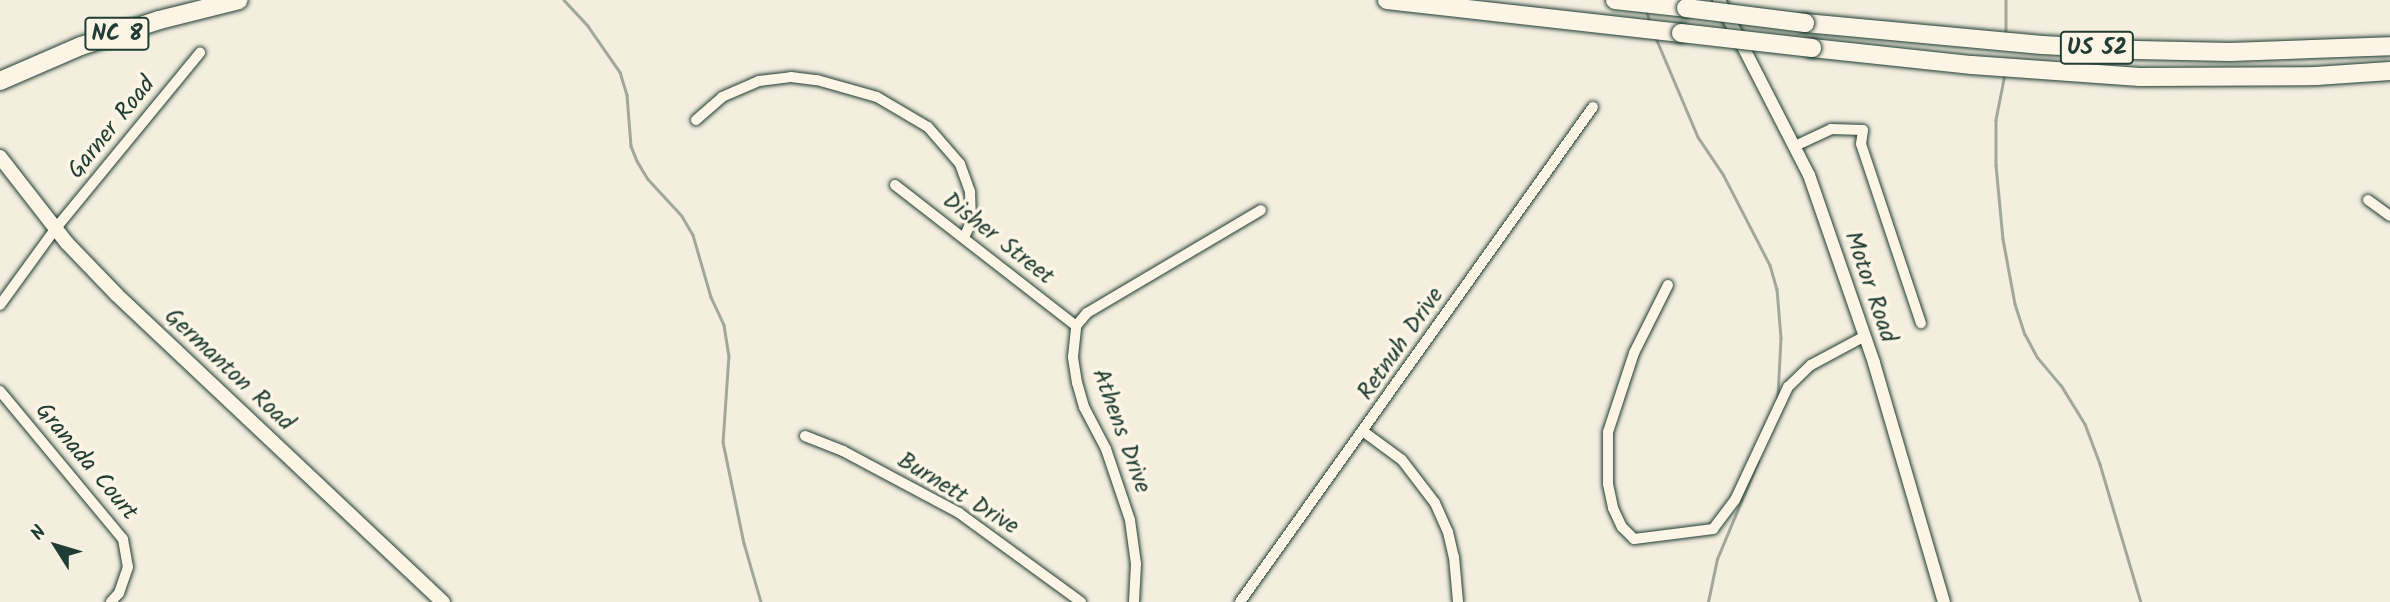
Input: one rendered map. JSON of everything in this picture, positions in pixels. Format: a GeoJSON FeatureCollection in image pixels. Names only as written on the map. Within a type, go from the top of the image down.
{"type":"FeatureCollection","features":[{"type":"Feature","properties":{"kind":"highway","name":"NC 8"},"geometry":{"type":"LineString","coordinates":[[0,81],[81,46],[159,20],[239,0]]}},
{"type":"Feature","properties":{"kind":"highway","name":"US 52"},"geometry":{"type":"LineString","coordinates":[[1387,0],[1983,66],[2140,77],[2316,76],[2390,71]]}},
{"type":"Feature","properties":{"kind":"highway","name":"US 52"},"geometry":{"type":"LineString","coordinates":[[1615,0],[1805,23],[2042,45],[2230,52],[2390,46]]}},
{"type":"Feature","properties":{"kind":"main road","name":"Germanton Road"},"geometry":{"type":"LineString","coordinates":[[0,157],[56,228],[141,318],[443,602]]}},
{"type":"Feature","properties":{"kind":"street","name":"Motor Road"},"geometry":{"type":"LineString","coordinates":[[1719,0],[1809,176],[1865,336],[1944,602]]}},
{"type":"Feature","properties":{"kind":"street","name":"Garner Road"},"geometry":{"type":"LineString","coordinates":[[0,304],[56,228],[200,53]]}},
{"type":"Feature","properties":{"kind":"street"},"geometry":{"type":"LineString","coordinates":[[696,120],[722,97],[759,81],[791,77],[817,80],[877,97],[928,127],[960,164],[970,192],[971,222],[964,238]]}},
{"type":"Feature","properties":{"kind":"street","name":"Retnuh Drive"},"geometry":{"type":"LineString","coordinates":[[1240,602],[1364,432],[1592,107]]}},
{"type":"Feature","properties":{"kind":"street"},"geometry":{"type":"LineString","coordinates":[[1796,146],[1830,129],[1863,130],[1861,144],[1921,323]]}},
{"type":"Feature","properties":{"kind":"street","name":"Disher Street"},"geometry":{"type":"LineString","coordinates":[[895,185],[1076,326]]}},
{"type":"Feature","properties":{"kind":"street"},"geometry":{"type":"LineString","coordinates":[[2368,200],[2390,216]]}},
{"type":"Feature","properties":{"kind":"street"},"geometry":{"type":"LineString","coordinates":[[1076,326],[1087,313],[1261,210]]}},
{"type":"Feature","properties":{"kind":"street"},"geometry":{"type":"LineString","coordinates":[[1668,285],[1634,353],[1608,432],[1608,484],[1613,508],[1622,527],[1634,539],[1713,529],[1735,500],[1788,387],[1811,365],[1865,336]]}},
{"type":"Feature","properties":{"kind":"street","name":"Athens Drive"},"geometry":{"type":"LineString","coordinates":[[1076,326],[1073,357],[1077,383],[1130,520],[1136,564],[1134,602]]}},
{"type":"Feature","properties":{"kind":"street","name":"Granada Court"},"geometry":{"type":"LineString","coordinates":[[0,391],[123,539],[128,567],[119,593],[111,602]]}},
{"type":"Feature","properties":{"kind":"street"},"geometry":{"type":"LineString","coordinates":[[1364,432],[1402,460],[1438,510],[1454,557],[1458,602]]}},
{"type":"Feature","properties":{"kind":"street","name":"Burnett Drive"},"geometry":{"type":"LineString","coordinates":[[805,436],[843,451],[960,513],[1081,602]]}},
{"type":"Feature","properties":{"kind":"waterway"},"geometry":{"type":"LineString","coordinates":[[564,0],[588,26],[620,72],[627,95],[631,146],[637,161],[648,179],[682,216],[693,235],[711,297],[724,325],[729,355],[723,442],[744,543],[761,602]]}},
{"type":"Feature","properties":{"kind":"waterway"},"geometry":{"type":"LineString","coordinates":[[2006,0],[2006,36]]}},
{"type":"Feature","properties":{"kind":"waterway"},"geometry":{"type":"LineString","coordinates":[[1646,9],[1650,22]]}},
{"type":"Feature","properties":{"kind":"waterway"},"geometry":{"type":"LineString","coordinates":[[1656,38],[1698,137],[1723,174],[1770,265],[1777,289],[1781,338],[1778,398]]}},
{"type":"Feature","properties":{"kind":"waterway"},"geometry":{"type":"LineString","coordinates":[[2005,74],[1996,120],[1996,165],[2003,239],[2015,304],[2025,334],[2038,358],[2061,385],[2085,424],[2100,464],[2141,602]]}},
{"type":"Feature","properties":{"kind":"waterway"},"geometry":{"type":"LineString","coordinates":[[1708,602],[1717,559],[1758,461]]}}]}
